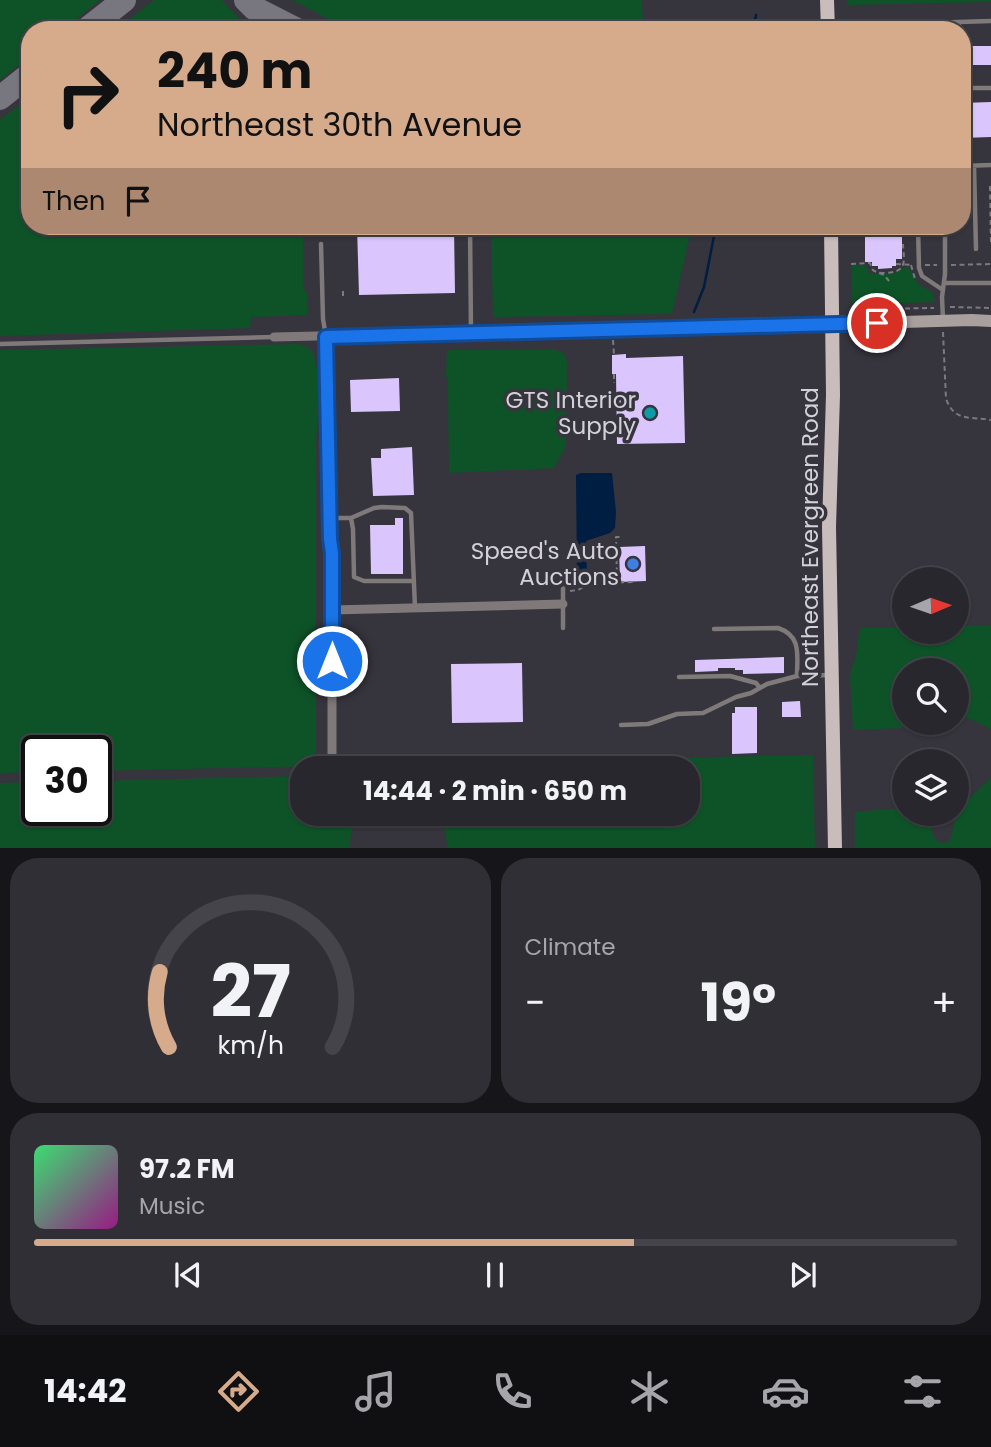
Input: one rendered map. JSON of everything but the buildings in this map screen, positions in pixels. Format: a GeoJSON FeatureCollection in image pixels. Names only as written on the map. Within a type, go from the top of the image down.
{"type":"FeatureCollection","features":[{"type":"Feature","properties":{"kind":"main road"},"geometry":{"type":"LineString","coordinates":[[827,0],[828,21]]}},
{"type":"Feature","properties":{"kind":"main road","name":"Northeast Evergreen Road"},"geometry":{"type":"LineString","coordinates":[[831,235],[833,396],[829,527],[835,848]]}},
{"type":"Feature","properties":{"kind":"street"},"geometry":{"type":"LineString","coordinates":[[274,337],[833,324],[943,327],[991,321]]}},
{"type":"Feature","properties":{"kind":"street"},"geometry":{"type":"LineString","coordinates":[[326,337],[332,553],[332,756]]}},
{"type":"Feature","properties":{"kind":"street"},"geometry":{"type":"LineString","coordinates":[[332,610],[563,604]]}},
{"type":"Feature","properties":{"kind":"lane"},"geometry":{"type":"LineString","coordinates":[[971,22],[991,21]]}},
{"type":"Feature","properties":{"kind":"lane"},"geometry":{"type":"LineString","coordinates":[[971,88],[991,88]]}},
{"type":"Feature","properties":{"kind":"lane"},"geometry":{"type":"LineString","coordinates":[[976,249],[974,166],[991,165]]}},
{"type":"Feature","properties":{"kind":"lane"},"geometry":{"type":"LineString","coordinates":[[470,235],[471,333]]}},
{"type":"Feature","properties":{"kind":"lane"},"geometry":{"type":"LineString","coordinates":[[918,235],[919,268],[922,276],[943,287],[991,283]]}},
{"type":"Feature","properties":{"kind":"lane"},"geometry":{"type":"LineString","coordinates":[[943,327],[945,235]]}},
{"type":"Feature","properties":{"kind":"lane"},"geometry":{"type":"LineString","coordinates":[[321,244],[326,337]]}},
{"type":"Feature","properties":{"kind":"lane"},"geometry":{"type":"LineString","coordinates":[[0,344],[274,337]]}},
{"type":"Feature","properties":{"kind":"lane"},"geometry":{"type":"LineString","coordinates":[[329,518],[351,518],[382,507],[405,508],[411,513],[415,608]]}},
{"type":"Feature","properties":{"kind":"lane"},"geometry":{"type":"LineString","coordinates":[[351,518],[354,577],[364,581],[414,580]]}},
{"type":"Feature","properties":{"kind":"lane"},"geometry":{"type":"LineString","coordinates":[[563,580],[563,628]]}},
{"type":"Feature","properties":{"kind":"lane"},"geometry":{"type":"LineString","coordinates":[[714,629],[778,628],[787,631],[796,645],[797,676]]}},
{"type":"Feature","properties":{"kind":"lane"},"geometry":{"type":"LineString","coordinates":[[621,725],[648,724],[677,714],[703,713],[767,684],[797,676],[832,675]]}},
{"type":"Feature","properties":{"kind":"lane"},"geometry":{"type":"LineString","coordinates":[[679,677],[730,676],[756,683],[760,688]]}},
{"type":"Feature","properties":{"kind":"path"},"geometry":{"type":"LineString","coordinates":[[990,186],[991,245]]}},
{"type":"Feature","properties":{"kind":"path"},"geometry":{"type":"LineString","coordinates":[[982,222],[990,222]]}},
{"type":"Feature","properties":{"kind":"path"},"geometry":{"type":"LineString","coordinates":[[878,273],[901,268],[903,244]]}},
{"type":"Feature","properties":{"kind":"path"},"geometry":{"type":"LineString","coordinates":[[850,264],[870,263],[873,271],[884,275],[889,281]]}},
{"type":"Feature","properties":{"kind":"path"},"geometry":{"type":"LineString","coordinates":[[896,264],[912,265]]}},
{"type":"Feature","properties":{"kind":"path"},"geometry":{"type":"LineString","coordinates":[[924,265],[940,265]]}},
{"type":"Feature","properties":{"kind":"path"},"geometry":{"type":"LineString","coordinates":[[343,291],[343,298]]}},
{"type":"Feature","properties":{"kind":"path"},"geometry":{"type":"LineString","coordinates":[[852,309],[853,307],[864,312],[872,309],[991,308]]}},
{"type":"Feature","properties":{"kind":"path"},"geometry":{"type":"LineString","coordinates":[[943,327],[946,399],[949,407],[965,419],[991,420]]}},
{"type":"Feature","properties":{"kind":"path"},"geometry":{"type":"LineString","coordinates":[[614,340],[614,355]]}},
{"type":"Feature","properties":{"kind":"path"},"geometry":{"type":"LineString","coordinates":[[614,374],[614,383]]}},
{"type":"Feature","properties":{"kind":"path"},"geometry":{"type":"LineString","coordinates":[[617,582],[616,537],[620,537]]}},
{"type":"Feature","properties":{"kind":"path"},"geometry":{"type":"LineString","coordinates":[[568,592],[591,583],[634,582]]}},
{"type":"Feature","properties":{"kind":"green space"},"geometry":{"type":"Polygon","coordinates":[[[0,0],[100,0],[74,21],[21,21],[21,63],[0,80],[0,0]]]}},
{"type":"Feature","properties":{"kind":"green space"},"geometry":{"type":"Polygon","coordinates":[[[154,0],[222,0],[241,21],[127,21],[154,0]]]}},
{"type":"Feature","properties":{"kind":"green space"},"geometry":{"type":"Polygon","coordinates":[[[292,0],[642,0],[643,21],[333,21],[292,0]]]}},
{"type":"Feature","properties":{"kind":"green space"},"geometry":{"type":"Polygon","coordinates":[[[847,0],[991,0],[991,2],[847,5],[847,0]]]}},
{"type":"Feature","properties":{"kind":"green space"},"geometry":{"type":"Polygon","coordinates":[[[21,104],[21,235],[303,235],[303,288],[307,293],[307,315],[251,317],[250,328],[0,336],[0,120],[21,104]]]}},
{"type":"Feature","properties":{"kind":"green space"},"geometry":{"type":"Polygon","coordinates":[[[491,235],[690,235],[672,314],[493,317],[491,235]]]}},
{"type":"Feature","properties":{"kind":"green space"},"geometry":{"type":"Polygon","coordinates":[[[852,265],[865,265],[869,274],[893,274],[905,267],[909,268],[918,284],[932,292],[935,302],[870,304],[856,307],[852,302],[852,265]]]}},
{"type":"Feature","properties":{"kind":"green space"},"geometry":{"type":"Polygon","coordinates":[[[300,344],[310,349],[314,355],[320,385],[316,442],[316,756],[290,756],[290,767],[112,771],[112,735],[21,735],[21,772],[0,773],[0,350],[300,344]]]}},
{"type":"Feature","properties":{"kind":"green space"},"geometry":{"type":"Polygon","coordinates":[[[554,349],[565,354],[567,362],[566,447],[554,468],[449,473],[447,352],[554,349]]]}},
{"type":"Feature","properties":{"kind":"green space"},"geometry":{"type":"Polygon","coordinates":[[[970,626],[991,626],[991,729],[969,719],[969,658],[892,658],[892,728],[853,730],[850,675],[861,628],[892,627],[892,644],[970,644],[970,626]]]}},
{"type":"Feature","properties":{"kind":"green space"},"geometry":{"type":"Polygon","coordinates":[[[813,755],[815,848],[448,848],[444,826],[700,826],[700,757],[813,755]]]}},
{"type":"Feature","properties":{"kind":"green space"},"geometry":{"type":"Polygon","coordinates":[[[290,776],[290,826],[352,826],[349,848],[0,848],[0,783],[21,782],[21,826],[112,826],[112,781],[290,776]]]}},
{"type":"Feature","properties":{"kind":"green space"},"geometry":{"type":"Polygon","coordinates":[[[991,778],[991,848],[855,848],[855,812],[892,809],[892,826],[930,826],[935,839],[943,843],[950,841],[954,826],[969,826],[969,799],[991,778]]]}},
{"type":"Feature","properties":{"kind":"water"},"geometry":{"type":"Polygon","coordinates":[[[612,473],[616,512],[615,528],[610,533],[586,541],[587,577],[582,578],[577,577],[576,475],[612,473]]]}},
{"type":"Feature","properties":{"kind":"waterway"},"geometry":{"type":"LineString","coordinates":[[755,21],[756,15]]}},
{"type":"Feature","properties":{"kind":"waterway"},"geometry":{"type":"LineString","coordinates":[[694,312],[704,287],[714,235]]}},
{"type":"Feature","properties":{"kind":"taxiway"},"geometry":{"type":"LineString","coordinates":[[97,21],[124,0]]}},
{"type":"Feature","properties":{"kind":"taxiway"},"geometry":{"type":"LineString","coordinates":[[246,0],[254,8],[279,21]]}},
{"type":"Feature","properties":{"kind":"taxiway"},"geometry":{"type":"LineString","coordinates":[[0,98],[21,81]]}},
{"type":"Feature","properties":{"kind":"place","name":"GTS Interior Supply"},"geometry":{"type":"Point","coordinates":[650,413]}},
{"type":"Feature","properties":{"kind":"place","name":"Speed's Auto Auctions"},"geometry":{"type":"Point","coordinates":[633,564]}},
{"type":"Feature","properties":{"kind":"route"},"geometry":{"type":"LineString","coordinates":[[332,661],[326,337],[877,323]]}}]}
